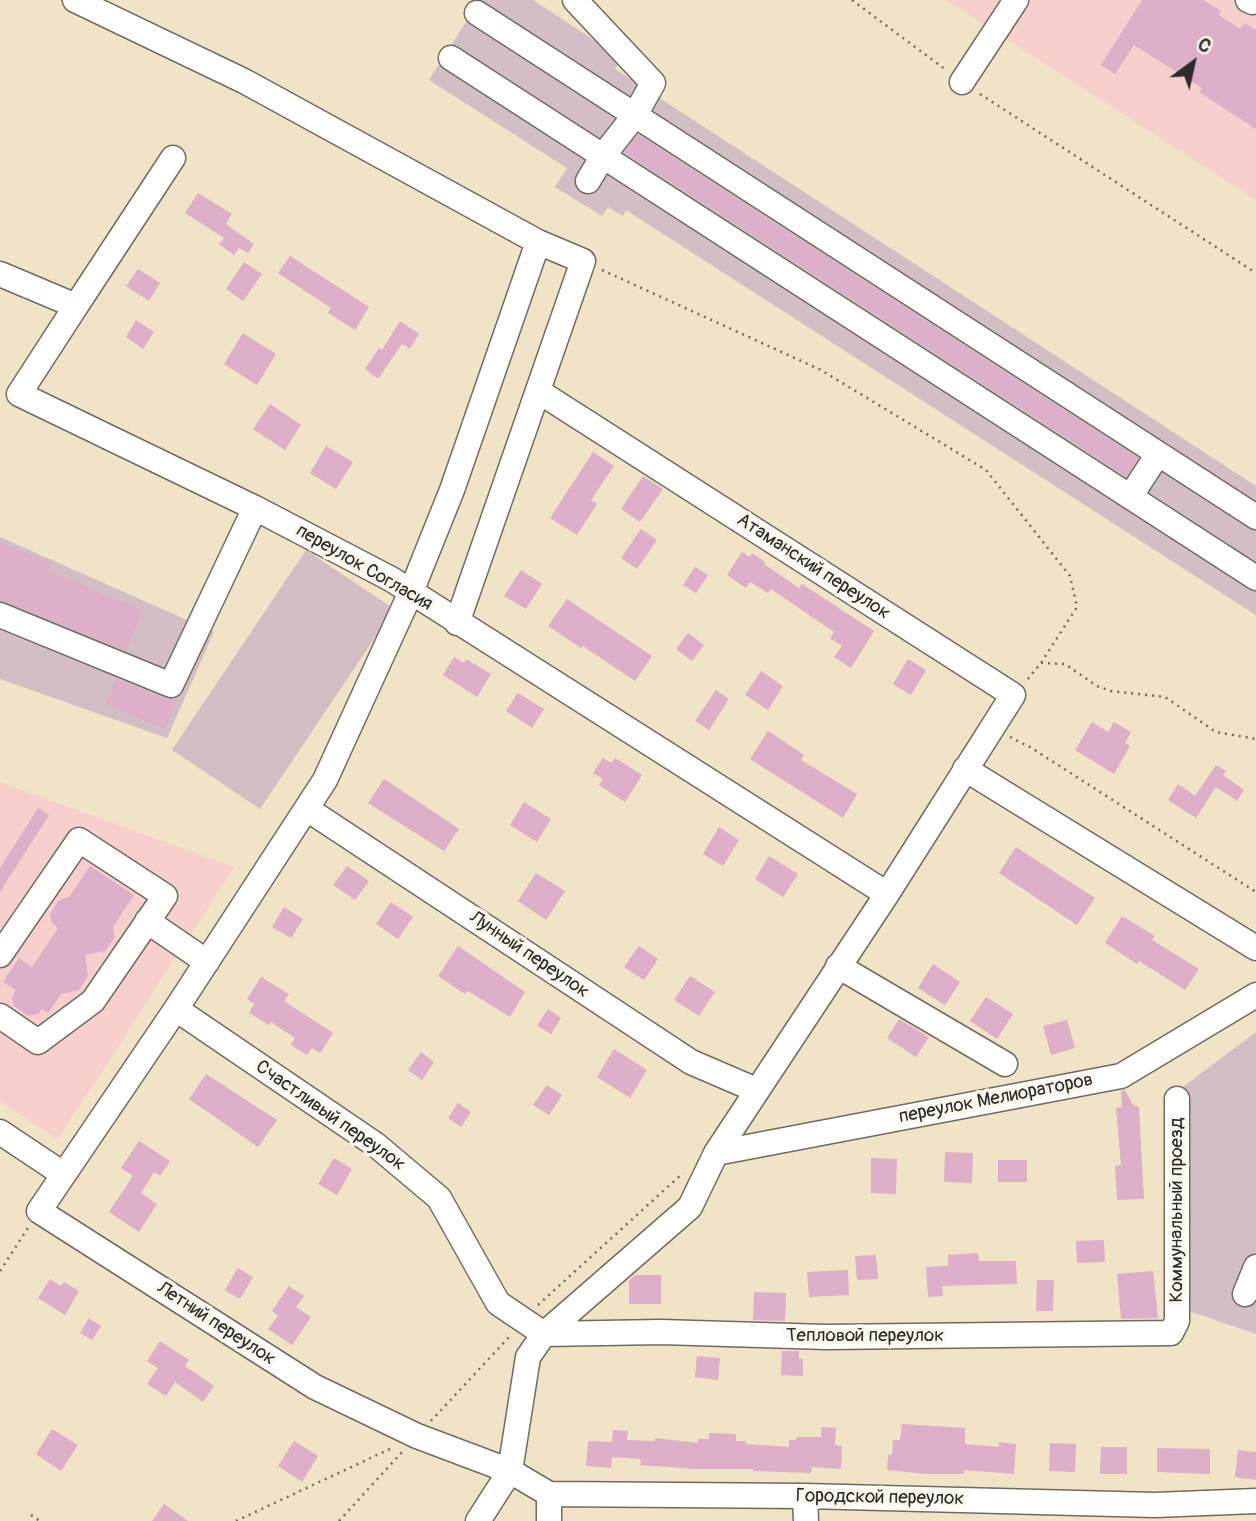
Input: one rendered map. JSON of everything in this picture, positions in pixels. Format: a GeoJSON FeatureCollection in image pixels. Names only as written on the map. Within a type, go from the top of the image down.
{"type":"FeatureCollection","features":[{"type":"Feature","properties":{"kind":"street"},"geometry":{"type":"LineString","coordinates":[[75,0],[244,81],[538,242],[583,261],[457,623]]}},
{"type":"Feature","properties":{"kind":"street"},"geometry":{"type":"LineString","coordinates":[[575,0],[653,83],[635,115],[603,156],[589,181]]}},
{"type":"Feature","properties":{"kind":"street"},"geometry":{"type":"LineString","coordinates":[[962,82],[1016,0]]}},
{"type":"Feature","properties":{"kind":"street"},"geometry":{"type":"LineString","coordinates":[[478,13],[1256,517]]}},
{"type":"Feature","properties":{"kind":"street"},"geometry":{"type":"LineString","coordinates":[[451,58],[1256,578]]}},
{"type":"Feature","properties":{"kind":"street","name":"переулок Согласия"},"geometry":{"type":"LineString","coordinates":[[173,159],[76,306],[9,393],[255,508],[391,579],[887,894]]}},
{"type":"Feature","properties":{"kind":"street"},"geometry":{"type":"LineString","coordinates":[[39,1210],[176,1009],[325,780],[411,592],[453,490],[538,242]]}},
{"type":"Feature","properties":{"kind":"street"},"geometry":{"type":"LineString","coordinates":[[0,274],[76,306]]}},
{"type":"Feature","properties":{"kind":"street","name":"Атаманский переулок"},"geometry":{"type":"LineString","coordinates":[[538,391],[1013,695]]}},
{"type":"Feature","properties":{"kind":"street"},"geometry":{"type":"LineString","coordinates":[[1130,497],[1158,454]]}},
{"type":"Feature","properties":{"kind":"street"},"geometry":{"type":"LineString","coordinates":[[0,615],[171,685],[255,508]]}},
{"type":"Feature","properties":{"kind":"street"},"geometry":{"type":"LineString","coordinates":[[478,1521],[510,1471],[528,1357],[544,1334],[690,1207],[716,1153],[887,894],[1013,695]]}},
{"type":"Feature","properties":{"kind":"street"},"geometry":{"type":"LineString","coordinates":[[965,769],[1256,948]]}},
{"type":"Feature","properties":{"kind":"street","name":"Лунный переулок"},"geometry":{"type":"LineString","coordinates":[[307,809],[691,1062],[756,1090]]}},
{"type":"Feature","properties":{"kind":"street"},"geometry":{"type":"LineString","coordinates":[[0,956],[79,840],[165,896],[93,1001],[38,1042],[0,1016]]}},
{"type":"Feature","properties":{"kind":"street"},"geometry":{"type":"LineString","coordinates":[[147,921],[207,962]]}},
{"type":"Feature","properties":{"kind":"street"},"geometry":{"type":"LineString","coordinates":[[838,966],[1005,1063]]}},
{"type":"Feature","properties":{"kind":"street","name":"переулок Мелиораторов"},"geometry":{"type":"LineString","coordinates":[[716,1153],[1121,1076],[1256,995]]}},
{"type":"Feature","properties":{"kind":"street","name":"Счастливый переулок"},"geometry":{"type":"LineString","coordinates":[[176,1009],[376,1145],[439,1198],[498,1303],[544,1334]]}},
{"type":"Feature","properties":{"kind":"street","name":"Коммунальный проезд"},"geometry":{"type":"LineString","coordinates":[[1177,1321],[1178,1099]]}},
{"type":"Feature","properties":{"kind":"street"},"geometry":{"type":"LineString","coordinates":[[0,1132],[63,1174]]}},
{"type":"Feature","properties":{"kind":"street","name":"Летний переулок"},"geometry":{"type":"LineString","coordinates":[[39,1210],[315,1387],[417,1436],[510,1471]]}},
{"type":"Feature","properties":{"kind":"street"},"geometry":{"type":"LineString","coordinates":[[1245,1294],[1256,1267]]}},
{"type":"Feature","properties":{"kind":"street","name":"Тепловой переулок"},"geometry":{"type":"LineString","coordinates":[[544,1334],[661,1332],[826,1337],[1171,1333],[1177,1321]]}},
{"type":"Feature","properties":{"kind":"street"},"geometry":{"type":"LineString","coordinates":[[510,1471],[549,1494],[549,1521]]}},
{"type":"Feature","properties":{"kind":"street","name":"Городской переулок"},"geometry":{"type":"LineString","coordinates":[[549,1494],[805,1496],[1155,1505],[1256,1501]]}},
{"type":"Feature","properties":{"kind":"street"},"geometry":{"type":"LineString","coordinates":[[805,1496],[806,1521]]}},
{"type":"Feature","properties":{"kind":"path"},"geometry":{"type":"LineString","coordinates":[[852,0],[962,82],[1256,273]]}},
{"type":"Feature","properties":{"kind":"path"},"geometry":{"type":"LineString","coordinates":[[583,261],[821,370],[986,470],[1070,576],[1077,607],[1041,663],[1013,695]]}},
{"type":"Feature","properties":{"kind":"path"},"geometry":{"type":"LineString","coordinates":[[1041,663],[1065,664],[1097,686],[1111,691],[1165,697],[1216,732],[1256,739]]}},
{"type":"Feature","properties":{"kind":"path"},"geometry":{"type":"LineString","coordinates":[[992,728],[1030,747],[1256,892]]}},
{"type":"Feature","properties":{"kind":"path"},"geometry":{"type":"LineString","coordinates":[[0,1271],[39,1210]]}},
{"type":"Feature","properties":{"kind":"path"},"geometry":{"type":"LineString","coordinates":[[236,1521],[417,1436]]}},
{"type":"Feature","properties":{"kind":"path"},"geometry":{"type":"LineString","coordinates":[[31,1515],[40,1521]]}},
{"type":"Feature","properties":{"kind":"shaded area"},"geometry":{"type":"Polygon","coordinates":[[[480,0],[533,0],[621,58],[615,69],[1256,486],[1256,615],[626,210],[623,216],[608,207],[602,216],[555,187],[567,168],[429,80],[480,0]]]}},
{"type":"Feature","properties":{"kind":"shaded area"},"geometry":{"type":"Polygon","coordinates":[[[946,0],[1256,0],[1256,200],[946,0]]]}},
{"type":"Feature","properties":{"kind":"shaded area"},"geometry":{"type":"Polygon","coordinates":[[[0,537],[214,632],[167,738],[0,679],[0,537]]]}},
{"type":"Feature","properties":{"kind":"shaded area"},"geometry":{"type":"Polygon","coordinates":[[[306,550],[394,609],[260,809],[172,750],[306,550]]]}},
{"type":"Feature","properties":{"kind":"shaded area"},"geometry":{"type":"Polygon","coordinates":[[[0,782],[234,867],[58,1139],[0,1102],[0,782]]]}},
{"type":"Feature","properties":{"kind":"shaded area"},"geometry":{"type":"Polygon","coordinates":[[[1256,1032],[1256,1334],[1183,1309],[1179,1090],[1256,1032]]]}},
{"type":"Feature","properties":{"kind":"building"},"geometry":{"type":"Polygon","coordinates":[[[1142,0],[1203,0],[1221,11],[1219,15],[1240,29],[1245,23],[1256,30],[1256,129],[1199,92],[1202,88],[1134,45],[1115,74],[1101,65],[1142,0]]]}},
{"type":"Feature","properties":{"kind":"building"},"geometry":{"type":"Polygon","coordinates":[[[638,135],[1138,458],[1126,476],[625,152],[638,135]]]}},
{"type":"Feature","properties":{"kind":"building"},"geometry":{"type":"Polygon","coordinates":[[[198,193],[232,214],[226,224],[254,244],[248,253],[239,248],[234,255],[219,244],[224,238],[185,213],[198,193]]]}},
{"type":"Feature","properties":{"kind":"building"},"geometry":{"type":"Polygon","coordinates":[[[290,256],[369,307],[355,330],[328,313],[331,308],[278,273],[290,256]]]}},
{"type":"Feature","properties":{"kind":"building"},"geometry":{"type":"Polygon","coordinates":[[[244,262],[262,274],[243,301],[226,289],[244,262]]]}},
{"type":"Feature","properties":{"kind":"building"},"geometry":{"type":"Polygon","coordinates":[[[138,269],[160,283],[149,301],[126,286],[138,269]]]}},
{"type":"Feature","properties":{"kind":"building"},"geometry":{"type":"Polygon","coordinates":[[[136,320],[154,332],[143,349],[126,337],[136,320]]]}},
{"type":"Feature","properties":{"kind":"building"},"geometry":{"type":"Polygon","coordinates":[[[400,321],[419,334],[410,349],[402,344],[378,379],[365,369],[379,348],[382,350],[400,321]]]}},
{"type":"Feature","properties":{"kind":"building"},"geometry":{"type":"Polygon","coordinates":[[[243,333],[276,354],[257,385],[224,364],[243,333]]]}},
{"type":"Feature","properties":{"kind":"building"},"geometry":{"type":"Polygon","coordinates":[[[270,404],[301,425],[285,450],[253,429],[270,404]]]}},
{"type":"Feature","properties":{"kind":"building"},"geometry":{"type":"Polygon","coordinates":[[[326,446],[353,462],[336,489],[310,473],[326,446]]]}},
{"type":"Feature","properties":{"kind":"building"},"geometry":{"type":"Polygon","coordinates":[[[593,452],[614,466],[591,500],[597,504],[577,535],[550,518],[593,452]]]}},
{"type":"Feature","properties":{"kind":"building"},"geometry":{"type":"Polygon","coordinates":[[[643,476],[663,489],[640,522],[621,509],[643,476]]]}},
{"type":"Feature","properties":{"kind":"building"},"geometry":{"type":"Polygon","coordinates":[[[641,529],[657,540],[637,569],[621,558],[641,529]]]}},
{"type":"Feature","properties":{"kind":"building"},"geometry":{"type":"Polygon","coordinates":[[[0,542],[51,563],[48,571],[143,610],[126,651],[0,600],[0,542]]]}},
{"type":"Feature","properties":{"kind":"building"},"geometry":{"type":"Polygon","coordinates":[[[742,552],[750,557],[752,553],[799,588],[802,584],[874,631],[851,668],[834,657],[842,646],[830,638],[834,632],[771,589],[768,593],[750,582],[746,588],[727,575],[742,552]]]}},
{"type":"Feature","properties":{"kind":"building"},"geometry":{"type":"Polygon","coordinates":[[[695,567],[708,575],[696,593],[683,585],[695,567]]]}},
{"type":"Feature","properties":{"kind":"building"},"geometry":{"type":"Polygon","coordinates":[[[521,570],[542,584],[526,609],[504,596],[521,570]]]}},
{"type":"Feature","properties":{"kind":"building"},"geometry":{"type":"Polygon","coordinates":[[[567,599],[652,656],[635,681],[548,626],[567,599]]]}},
{"type":"Feature","properties":{"kind":"building"},"geometry":{"type":"Polygon","coordinates":[[[688,633],[704,645],[692,661],[676,649],[688,633]]]}},
{"type":"Feature","properties":{"kind":"building"},"geometry":{"type":"Polygon","coordinates":[[[454,657],[464,663],[466,659],[491,674],[477,697],[443,675],[454,657]]]}},
{"type":"Feature","properties":{"kind":"building"},"geometry":{"type":"Polygon","coordinates":[[[908,659],[926,670],[911,695],[893,684],[908,659]]]}},
{"type":"Feature","properties":{"kind":"building"},"geometry":{"type":"Polygon","coordinates":[[[761,671],[783,686],[768,710],[745,695],[761,671]]]}},
{"type":"Feature","properties":{"kind":"building"},"geometry":{"type":"Polygon","coordinates":[[[116,679],[165,699],[177,699],[165,729],[106,704],[116,679]]]}},
{"type":"Feature","properties":{"kind":"building"},"geometry":{"type":"Polygon","coordinates":[[[716,690],[729,699],[709,730],[695,721],[716,690]]]}},
{"type":"Feature","properties":{"kind":"building"},"geometry":{"type":"Polygon","coordinates":[[[518,693],[544,709],[532,728],[506,711],[518,693]]]}},
{"type":"Feature","properties":{"kind":"building"},"geometry":{"type":"Polygon","coordinates":[[[1092,722],[1108,732],[1114,722],[1131,732],[1125,743],[1130,746],[1114,774],[1075,750],[1092,722]]]}},
{"type":"Feature","properties":{"kind":"building"},"geometry":{"type":"Polygon","coordinates":[[[768,731],[804,755],[801,760],[857,794],[843,818],[750,759],[768,731]]]}},
{"type":"Feature","properties":{"kind":"building"},"geometry":{"type":"Polygon","coordinates":[[[603,758],[611,763],[615,758],[642,775],[625,802],[599,785],[603,779],[593,773],[603,758]]]}},
{"type":"Feature","properties":{"kind":"building"},"geometry":{"type":"Polygon","coordinates":[[[1216,765],[1226,771],[1223,775],[1244,790],[1237,801],[1216,787],[1196,818],[1168,800],[1178,784],[1195,796],[1216,765]]]}},
{"type":"Feature","properties":{"kind":"building"},"geometry":{"type":"Polygon","coordinates":[[[384,779],[459,829],[444,851],[368,803],[384,779]]]}},
{"type":"Feature","properties":{"kind":"building"},"geometry":{"type":"Polygon","coordinates":[[[524,802],[551,819],[537,842],[510,825],[524,802]]]}},
{"type":"Feature","properties":{"kind":"building"},"geometry":{"type":"Polygon","coordinates":[[[38,808],[49,815],[0,892],[0,868],[38,808]]]}},
{"type":"Feature","properties":{"kind":"building"},"geometry":{"type":"Polygon","coordinates":[[[719,827],[739,840],[723,866],[703,854],[719,827]]]}},
{"type":"Feature","properties":{"kind":"building"},"geometry":{"type":"Polygon","coordinates":[[[1016,847],[1095,898],[1077,925],[999,873],[1016,847]]]}},
{"type":"Feature","properties":{"kind":"building"},"geometry":{"type":"Polygon","coordinates":[[[769,856],[798,874],[783,897],[755,879],[769,856]]]}},
{"type":"Feature","properties":{"kind":"building"},"geometry":{"type":"Polygon","coordinates":[[[90,866],[134,895],[113,927],[115,937],[105,951],[85,955],[88,976],[79,990],[61,994],[48,1013],[42,1009],[38,1014],[28,1016],[14,1006],[12,997],[16,990],[3,982],[19,958],[32,967],[58,928],[52,923],[50,914],[59,900],[69,897],[90,866]]]}},
{"type":"Feature","properties":{"kind":"building"},"geometry":{"type":"Polygon","coordinates":[[[347,866],[369,881],[355,900],[333,885],[347,866]]]}},
{"type":"Feature","properties":{"kind":"building"},"geometry":{"type":"Polygon","coordinates":[[[536,873],[565,891],[546,920],[518,901],[536,873]]]}},
{"type":"Feature","properties":{"kind":"building"},"geometry":{"type":"Polygon","coordinates":[[[391,902],[413,917],[398,939],[376,924],[391,902]]]}},
{"type":"Feature","properties":{"kind":"building"},"geometry":{"type":"Polygon","coordinates":[[[284,907],[303,919],[291,938],[272,927],[284,907]]]}},
{"type":"Feature","properties":{"kind":"building"},"geometry":{"type":"Polygon","coordinates":[[[1122,916],[1155,936],[1152,940],[1199,969],[1185,990],[1105,943],[1122,916]]]}},
{"type":"Feature","properties":{"kind":"building"},"geometry":{"type":"Polygon","coordinates":[[[458,946],[525,992],[510,1017],[468,991],[465,994],[438,976],[458,946]]]}},
{"type":"Feature","properties":{"kind":"building"},"geometry":{"type":"Polygon","coordinates":[[[639,946],[658,959],[644,980],[624,967],[639,946]]]}},
{"type":"Feature","properties":{"kind":"building"},"geometry":{"type":"Polygon","coordinates":[[[933,964],[960,982],[945,1005],[918,988],[933,964]]]}},
{"type":"Feature","properties":{"kind":"building"},"geometry":{"type":"Polygon","coordinates":[[[690,976],[715,992],[699,1016],[674,1000],[690,976]]]}},
{"type":"Feature","properties":{"kind":"building"},"geometry":{"type":"Polygon","coordinates":[[[261,977],[289,994],[284,1001],[333,1033],[320,1053],[312,1048],[307,1055],[291,1045],[295,1038],[271,1022],[269,1025],[249,1013],[254,1004],[247,999],[261,977]]]}},
{"type":"Feature","properties":{"kind":"building"},"geometry":{"type":"Polygon","coordinates":[[[986,997],[1013,1014],[997,1039],[970,1021],[986,997]]]}},
{"type":"Feature","properties":{"kind":"building"},"geometry":{"type":"Polygon","coordinates":[[[548,1009],[561,1018],[551,1034],[537,1026],[548,1009]]]}},
{"type":"Feature","properties":{"kind":"building"},"geometry":{"type":"Polygon","coordinates":[[[899,1019],[929,1037],[916,1057],[887,1038],[899,1019]]]}},
{"type":"Feature","properties":{"kind":"building"},"geometry":{"type":"Polygon","coordinates":[[[1067,1020],[1075,1048],[1051,1055],[1043,1026],[1067,1020]]]}},
{"type":"Feature","properties":{"kind":"building"},"geometry":{"type":"Polygon","coordinates":[[[614,1049],[647,1070],[630,1098],[597,1077],[614,1049]]]}},
{"type":"Feature","properties":{"kind":"building"},"geometry":{"type":"Polygon","coordinates":[[[421,1052],[434,1062],[422,1080],[408,1070],[421,1052]]]}},
{"type":"Feature","properties":{"kind":"building"},"geometry":{"type":"Polygon","coordinates":[[[206,1074],[277,1120],[258,1147],[189,1099],[206,1074]]]}},
{"type":"Feature","properties":{"kind":"building"},"geometry":{"type":"Polygon","coordinates":[[[547,1085],[562,1095],[549,1115],[533,1105],[547,1085]]]}},
{"type":"Feature","properties":{"kind":"building"},"geometry":{"type":"Polygon","coordinates":[[[1125,1090],[1133,1105],[1139,1107],[1144,1199],[1117,1200],[1115,1166],[1121,1165],[1116,1108],[1122,1107],[1121,1091],[1125,1090]]]}},
{"type":"Feature","properties":{"kind":"building"},"geometry":{"type":"Polygon","coordinates":[[[458,1103],[471,1112],[461,1127],[448,1118],[458,1103]]]}},
{"type":"Feature","properties":{"kind":"building"},"geometry":{"type":"Polygon","coordinates":[[[139,1141],[170,1161],[160,1176],[154,1172],[141,1193],[157,1204],[139,1232],[109,1212],[133,1176],[121,1168],[139,1141]]]}},
{"type":"Feature","properties":{"kind":"building"},"geometry":{"type":"Polygon","coordinates":[[[945,1152],[973,1153],[972,1183],[944,1182],[945,1152]]]}},
{"type":"Feature","properties":{"kind":"building"},"geometry":{"type":"Polygon","coordinates":[[[334,1158],[352,1169],[337,1195],[318,1184],[334,1158]]]}},
{"type":"Feature","properties":{"kind":"building"},"geometry":{"type":"Polygon","coordinates":[[[871,1158],[897,1159],[896,1194],[871,1193],[871,1158]]]}},
{"type":"Feature","properties":{"kind":"building"},"geometry":{"type":"Polygon","coordinates":[[[998,1160],[1027,1160],[1027,1182],[998,1182],[998,1160]]]}},
{"type":"Feature","properties":{"kind":"building"},"geometry":{"type":"Polygon","coordinates":[[[1104,1240],[1105,1262],[1077,1263],[1076,1241],[1104,1240]]]}},
{"type":"Feature","properties":{"kind":"building"},"geometry":{"type":"Polygon","coordinates":[[[978,1253],[979,1261],[1016,1261],[1017,1284],[942,1286],[943,1296],[928,1297],[926,1267],[948,1266],[948,1255],[978,1253]]]}},
{"type":"Feature","properties":{"kind":"building"},"geometry":{"type":"Polygon","coordinates":[[[876,1255],[878,1279],[857,1280],[855,1256],[876,1255]]]}},
{"type":"Feature","properties":{"kind":"building"},"geometry":{"type":"Polygon","coordinates":[[[238,1268],[253,1277],[240,1299],[225,1290],[238,1268]]]}},
{"type":"Feature","properties":{"kind":"building"},"geometry":{"type":"Polygon","coordinates":[[[848,1270],[849,1295],[809,1297],[807,1272],[848,1270]]]}},
{"type":"Feature","properties":{"kind":"building"},"geometry":{"type":"Polygon","coordinates":[[[1153,1271],[1158,1318],[1121,1319],[1117,1274],[1153,1271]]]}},
{"type":"Feature","properties":{"kind":"building"},"geometry":{"type":"Polygon","coordinates":[[[635,1275],[661,1275],[661,1304],[629,1304],[629,1280],[635,1275]]]}},
{"type":"Feature","properties":{"kind":"building"},"geometry":{"type":"Polygon","coordinates":[[[50,1279],[61,1286],[64,1282],[79,1291],[65,1315],[38,1298],[50,1279]]]}},
{"type":"Feature","properties":{"kind":"building"},"geometry":{"type":"Polygon","coordinates":[[[1037,1280],[1054,1280],[1053,1311],[1036,1311],[1037,1280]]]}},
{"type":"Feature","properties":{"kind":"building"},"geometry":{"type":"Polygon","coordinates":[[[289,1286],[304,1296],[296,1307],[311,1317],[292,1345],[268,1329],[278,1316],[272,1311],[289,1286]]]}},
{"type":"Feature","properties":{"kind":"building"},"geometry":{"type":"Polygon","coordinates":[[[754,1292],[786,1293],[785,1321],[753,1320],[754,1292]]]}},
{"type":"Feature","properties":{"kind":"building"},"geometry":{"type":"Polygon","coordinates":[[[89,1318],[101,1326],[92,1340],[80,1333],[89,1318]]]}},
{"type":"Feature","properties":{"kind":"building"},"geometry":{"type":"Polygon","coordinates":[[[160,1341],[189,1360],[185,1366],[214,1386],[203,1402],[175,1382],[166,1396],[147,1384],[158,1368],[147,1361],[160,1341]]]}},
{"type":"Feature","properties":{"kind":"building"},"geometry":{"type":"Polygon","coordinates":[[[782,1351],[799,1351],[799,1359],[803,1359],[803,1376],[781,1375],[782,1351]]]}},
{"type":"Feature","properties":{"kind":"building"},"geometry":{"type":"Polygon","coordinates":[[[697,1356],[720,1358],[718,1380],[695,1377],[697,1356]]]}},
{"type":"Feature","properties":{"kind":"building"},"geometry":{"type":"Polygon","coordinates":[[[902,1424],[965,1428],[965,1444],[999,1447],[999,1442],[1016,1444],[1014,1474],[964,1470],[964,1474],[926,1474],[887,1470],[888,1455],[892,1455],[893,1440],[900,1440],[902,1424]]]}},
{"type":"Feature","properties":{"kind":"building"},"geometry":{"type":"Polygon","coordinates":[[[822,1427],[836,1428],[835,1445],[842,1446],[841,1469],[812,1467],[811,1473],[696,1469],[640,1465],[641,1459],[612,1457],[611,1468],[586,1466],[588,1441],[612,1442],[613,1430],[628,1431],[627,1440],[655,1441],[655,1438],[698,1443],[698,1439],[709,1439],[709,1433],[736,1434],[736,1441],[746,1441],[746,1444],[789,1447],[789,1440],[796,1440],[797,1437],[821,1437],[822,1427]]]}},
{"type":"Feature","properties":{"kind":"building"},"geometry":{"type":"Polygon","coordinates":[[[52,1429],[78,1445],[61,1471],[36,1454],[52,1429]]]}},
{"type":"Feature","properties":{"kind":"building"},"geometry":{"type":"Polygon","coordinates":[[[294,1441],[318,1456],[302,1482],[278,1466],[294,1441]]]}},
{"type":"Feature","properties":{"kind":"building"},"geometry":{"type":"Polygon","coordinates":[[[1050,1443],[1076,1444],[1075,1472],[1049,1471],[1050,1443]]]}},
{"type":"Feature","properties":{"kind":"building"},"geometry":{"type":"Polygon","coordinates":[[[1101,1447],[1127,1447],[1127,1474],[1100,1474],[1101,1447]]]}},
{"type":"Feature","properties":{"kind":"building"},"geometry":{"type":"Polygon","coordinates":[[[1157,1448],[1210,1449],[1210,1474],[1157,1472],[1157,1448]]]}},
{"type":"Feature","properties":{"kind":"building"},"geometry":{"type":"Polygon","coordinates":[[[1238,1450],[1256,1452],[1256,1480],[1235,1477],[1238,1450]]]}},
{"type":"Feature","properties":{"kind":"building"},"geometry":{"type":"Polygon","coordinates":[[[164,1504],[188,1521],[152,1521],[164,1504]]]}}]}
